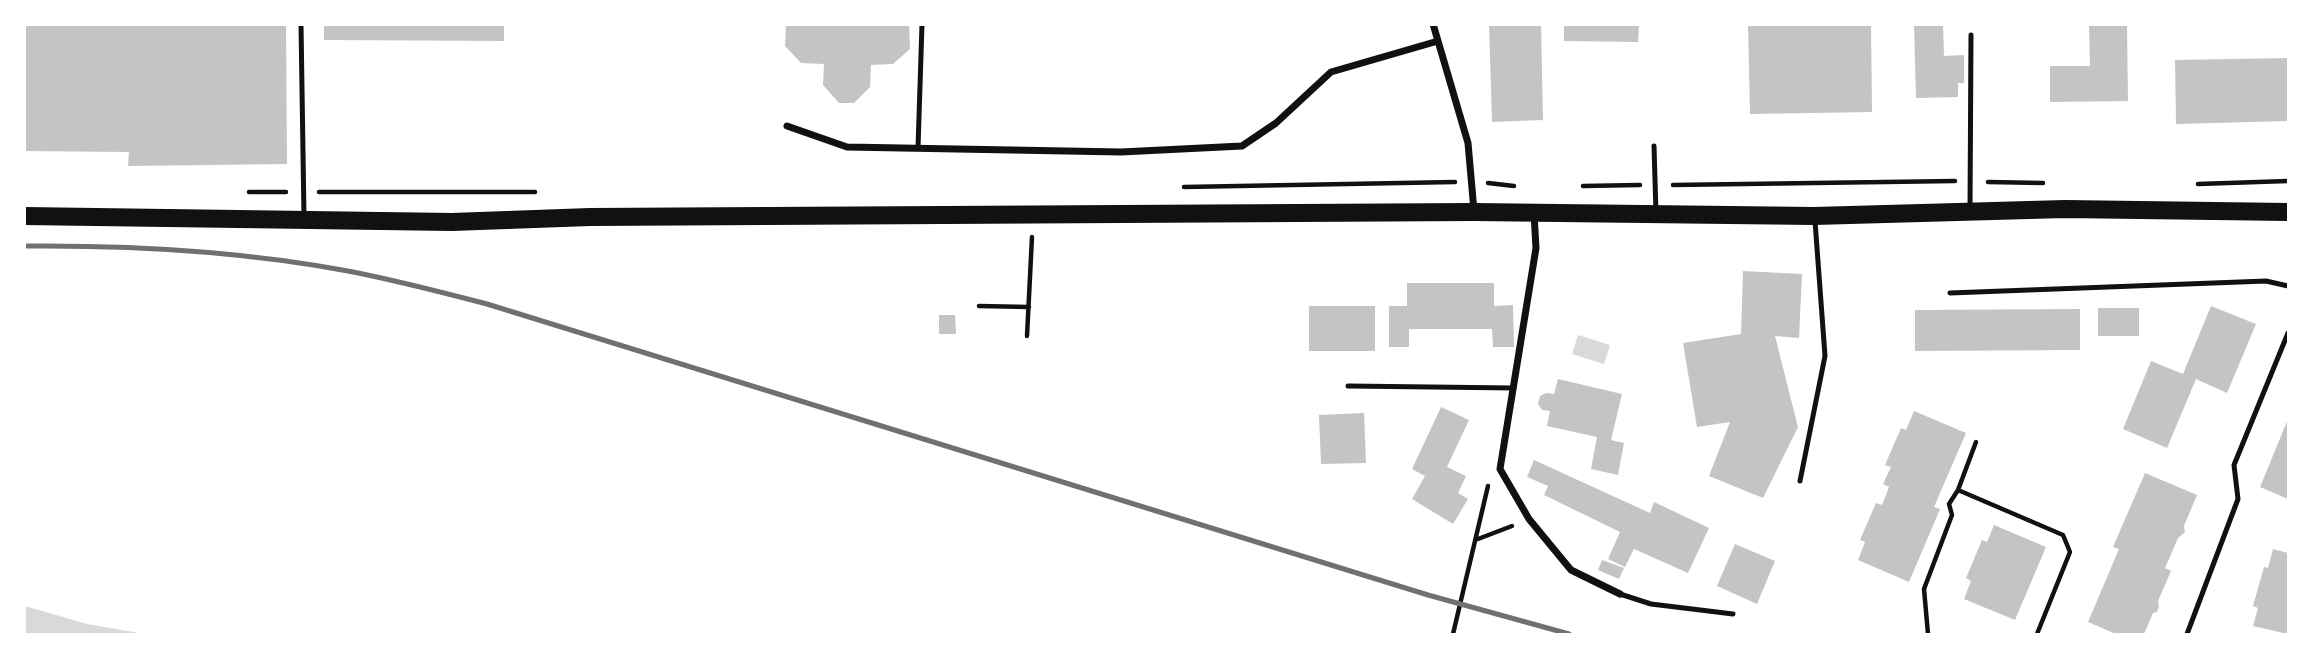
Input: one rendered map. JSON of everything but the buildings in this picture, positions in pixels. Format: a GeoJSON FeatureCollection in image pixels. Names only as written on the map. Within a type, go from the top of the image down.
{"type":"FeatureCollection","features":[{"type":"Feature","properties":{"kind":"main road"},"geometry":{"type":"LineString","coordinates":[[24,216],[452,222],[590,217],[1474,212],[1814,216],[2065,209],[2288,212]]}},
{"type":"Feature","properties":{"kind":"street"},"geometry":{"type":"LineString","coordinates":[[1433,24],[1468,143],[1474,212]]}},
{"type":"Feature","properties":{"kind":"street"},"geometry":{"type":"LineString","coordinates":[[787,126],[847,146],[1121,152],[1242,146],[1276,122],[1331,72],[1438,41]]}},
{"type":"Feature","properties":{"kind":"street"},"geometry":{"type":"LineString","coordinates":[[1534,214],[1536,248],[1500,469],[1529,519],[1571,570],[1620,594]]}},
{"type":"Feature","properties":{"kind":"lane"},"geometry":{"type":"LineString","coordinates":[[301,24],[304,219]]}},
{"type":"Feature","properties":{"kind":"lane"},"geometry":{"type":"LineString","coordinates":[[918,148],[922,24]]}},
{"type":"Feature","properties":{"kind":"lane"},"geometry":{"type":"LineString","coordinates":[[1970,211],[1971,34]]}},
{"type":"Feature","properties":{"kind":"lane"},"geometry":{"type":"LineString","coordinates":[[1654,146],[1656,214]]}},
{"type":"Feature","properties":{"kind":"lane"},"geometry":{"type":"LineString","coordinates":[[1800,481],[1825,356],[1814,216]]}},
{"type":"Feature","properties":{"kind":"lane"},"geometry":{"type":"LineString","coordinates":[[1950,293],[2266,281],[2288,286]]}},
{"type":"Feature","properties":{"kind":"lane"},"geometry":{"type":"LineString","coordinates":[[2187,635],[2238,499],[2234,465],[2288,332]]}},
{"type":"Feature","properties":{"kind":"lane"},"geometry":{"type":"LineString","coordinates":[[1348,386],[1514,388]]}},
{"type":"Feature","properties":{"kind":"lane"},"geometry":{"type":"LineString","coordinates":[[1620,594],[1651,604],[1733,614]]}},
{"type":"Feature","properties":{"kind":"path"},"geometry":{"type":"LineString","coordinates":[[2185,184],[2288,181]]}},
{"type":"Feature","properties":{"kind":"path"},"geometry":{"type":"LineString","coordinates":[[1578,186],[2051,183]]}},
{"type":"Feature","properties":{"kind":"path"},"geometry":{"type":"LineString","coordinates":[[1027,336],[1033,215]]}},
{"type":"Feature","properties":{"kind":"path"},"geometry":{"type":"LineString","coordinates":[[979,306],[1029,307]]}},
{"type":"Feature","properties":{"kind":"path"},"geometry":{"type":"LineString","coordinates":[[1927,635],[1924,589],[1952,514],[1949,504],[1958,490],[1976,442]]}},
{"type":"Feature","properties":{"kind":"path"},"geometry":{"type":"LineString","coordinates":[[1453,635],[1490,477],[1500,469]]}},
{"type":"Feature","properties":{"kind":"path"},"geometry":{"type":"LineString","coordinates":[[1958,490],[2063,535],[2070,552],[2037,635]]}},
{"type":"Feature","properties":{"kind":"path"},"geometry":{"type":"LineString","coordinates":[[1477,539],[1529,519]]}},
{"type":"Feature","properties":{"kind":"shaded area"},"geometry":{"type":"Polygon","coordinates":[[[1578,335],[1610,345],[1604,364],[1572,354],[1578,335]]]}},
{"type":"Feature","properties":{"kind":"shaded area"},"geometry":{"type":"Polygon","coordinates":[[[25,606],[87,624],[145,634],[25,634],[25,606]]]}},
{"type":"Feature","properties":{"kind":"railway"},"geometry":{"type":"LineString","coordinates":[[24,246],[146,248],[308,264],[383,278],[487,304],[1428,595],[1569,634]]}}]}
